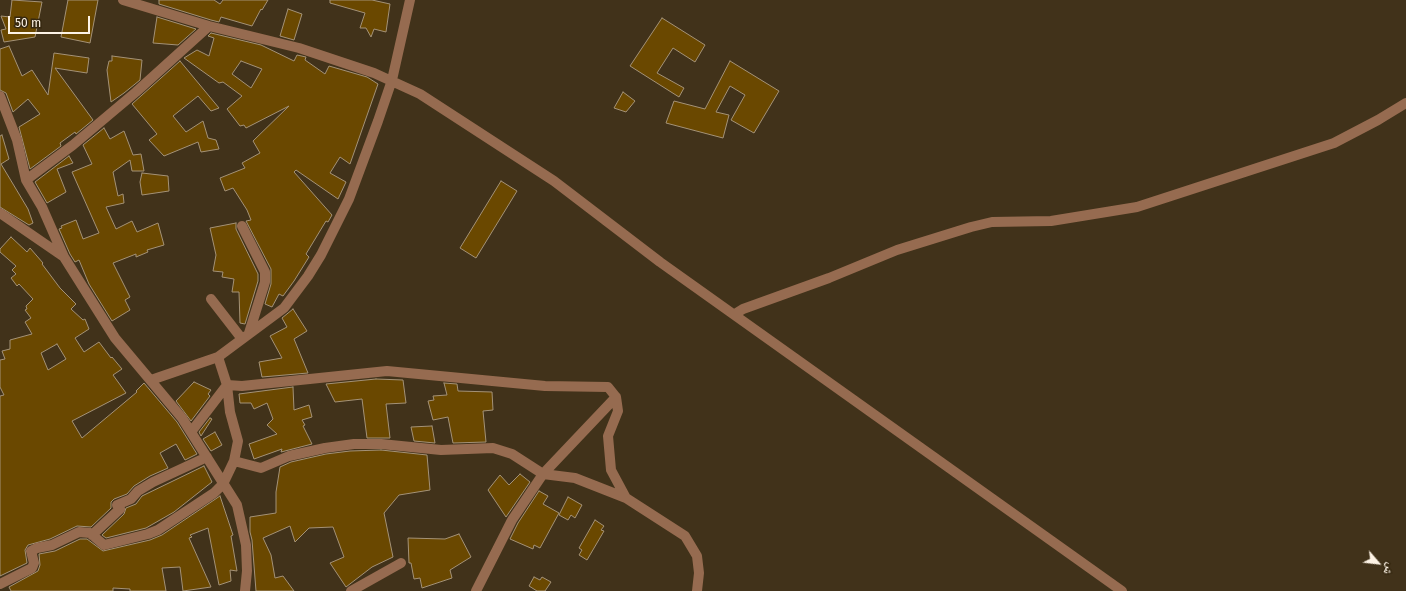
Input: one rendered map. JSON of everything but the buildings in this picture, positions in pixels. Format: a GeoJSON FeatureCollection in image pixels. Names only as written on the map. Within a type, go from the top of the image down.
{"type":"FeatureCollection","features":[{"type":"Feature","properties":{"kind":"street"},"geometry":{"type":"LineString","coordinates":[[123,0],[146,3],[209,26],[299,48],[392,80],[420,94],[554,182],[660,262],[1122,591]]}},
{"type":"Feature","properties":{"kind":"street"},"geometry":{"type":"LineString","coordinates":[[151,380],[218,357],[288,304],[308,276],[321,255],[349,200],[392,80],[410,0]]}},
{"type":"Feature","properties":{"kind":"street"},"geometry":{"type":"LineString","coordinates":[[26,180],[73,145],[136,92],[209,26]]}},
{"type":"Feature","properties":{"kind":"street"},"geometry":{"type":"LineString","coordinates":[[0,96],[17,140],[26,180],[42,208],[64,257],[115,338],[151,380],[191,432],[237,505],[246,545],[247,571],[245,591]]}},
{"type":"Feature","properties":{"kind":"street"},"geometry":{"type":"LineString","coordinates":[[735,314],[743,309],[829,278],[897,250],[971,227],[992,222],[1051,221],[1137,207],[1334,143],[1378,120],[1406,103]]}},
{"type":"Feature","properties":{"kind":"street"},"geometry":{"type":"LineString","coordinates":[[0,212],[64,257]]}},
{"type":"Feature","properties":{"kind":"street"},"geometry":{"type":"LineString","coordinates":[[242,226],[265,272],[265,282],[246,336]]}},
{"type":"Feature","properties":{"kind":"street"},"geometry":{"type":"LineString","coordinates":[[211,298],[246,336]]}},
{"type":"Feature","properties":{"kind":"street"},"geometry":{"type":"LineString","coordinates":[[0,584],[32,568],[34,563],[31,551],[37,548],[52,545],[79,532],[85,532],[104,545],[148,534],[158,530],[207,498],[223,484],[234,461],[238,440],[230,412],[227,385],[218,357]]}},
{"type":"Feature","properties":{"kind":"street"},"geometry":{"type":"LineString","coordinates":[[227,385],[242,386],[387,371],[545,386],[608,387],[616,397],[618,410],[608,436],[611,470],[626,498]]}},
{"type":"Feature","properties":{"kind":"street"},"geometry":{"type":"LineString","coordinates":[[191,432],[227,385]]}},
{"type":"Feature","properties":{"kind":"street"},"geometry":{"type":"LineString","coordinates":[[476,591],[512,520],[543,474],[616,397]]}},
{"type":"Feature","properties":{"kind":"street"},"geometry":{"type":"LineString","coordinates":[[234,461],[261,468],[289,456],[325,448],[354,444],[381,444],[437,449],[501,449],[512,454],[543,474],[575,478],[626,498],[685,536],[697,556],[699,573],[697,591]]}},
{"type":"Feature","properties":{"kind":"street"},"geometry":{"type":"LineString","coordinates":[[92,536],[120,509],[117,505],[131,499],[138,491],[153,482],[207,457]]}},
{"type":"Feature","properties":{"kind":"street"},"geometry":{"type":"LineString","coordinates":[[350,591],[401,563]]}}]}
